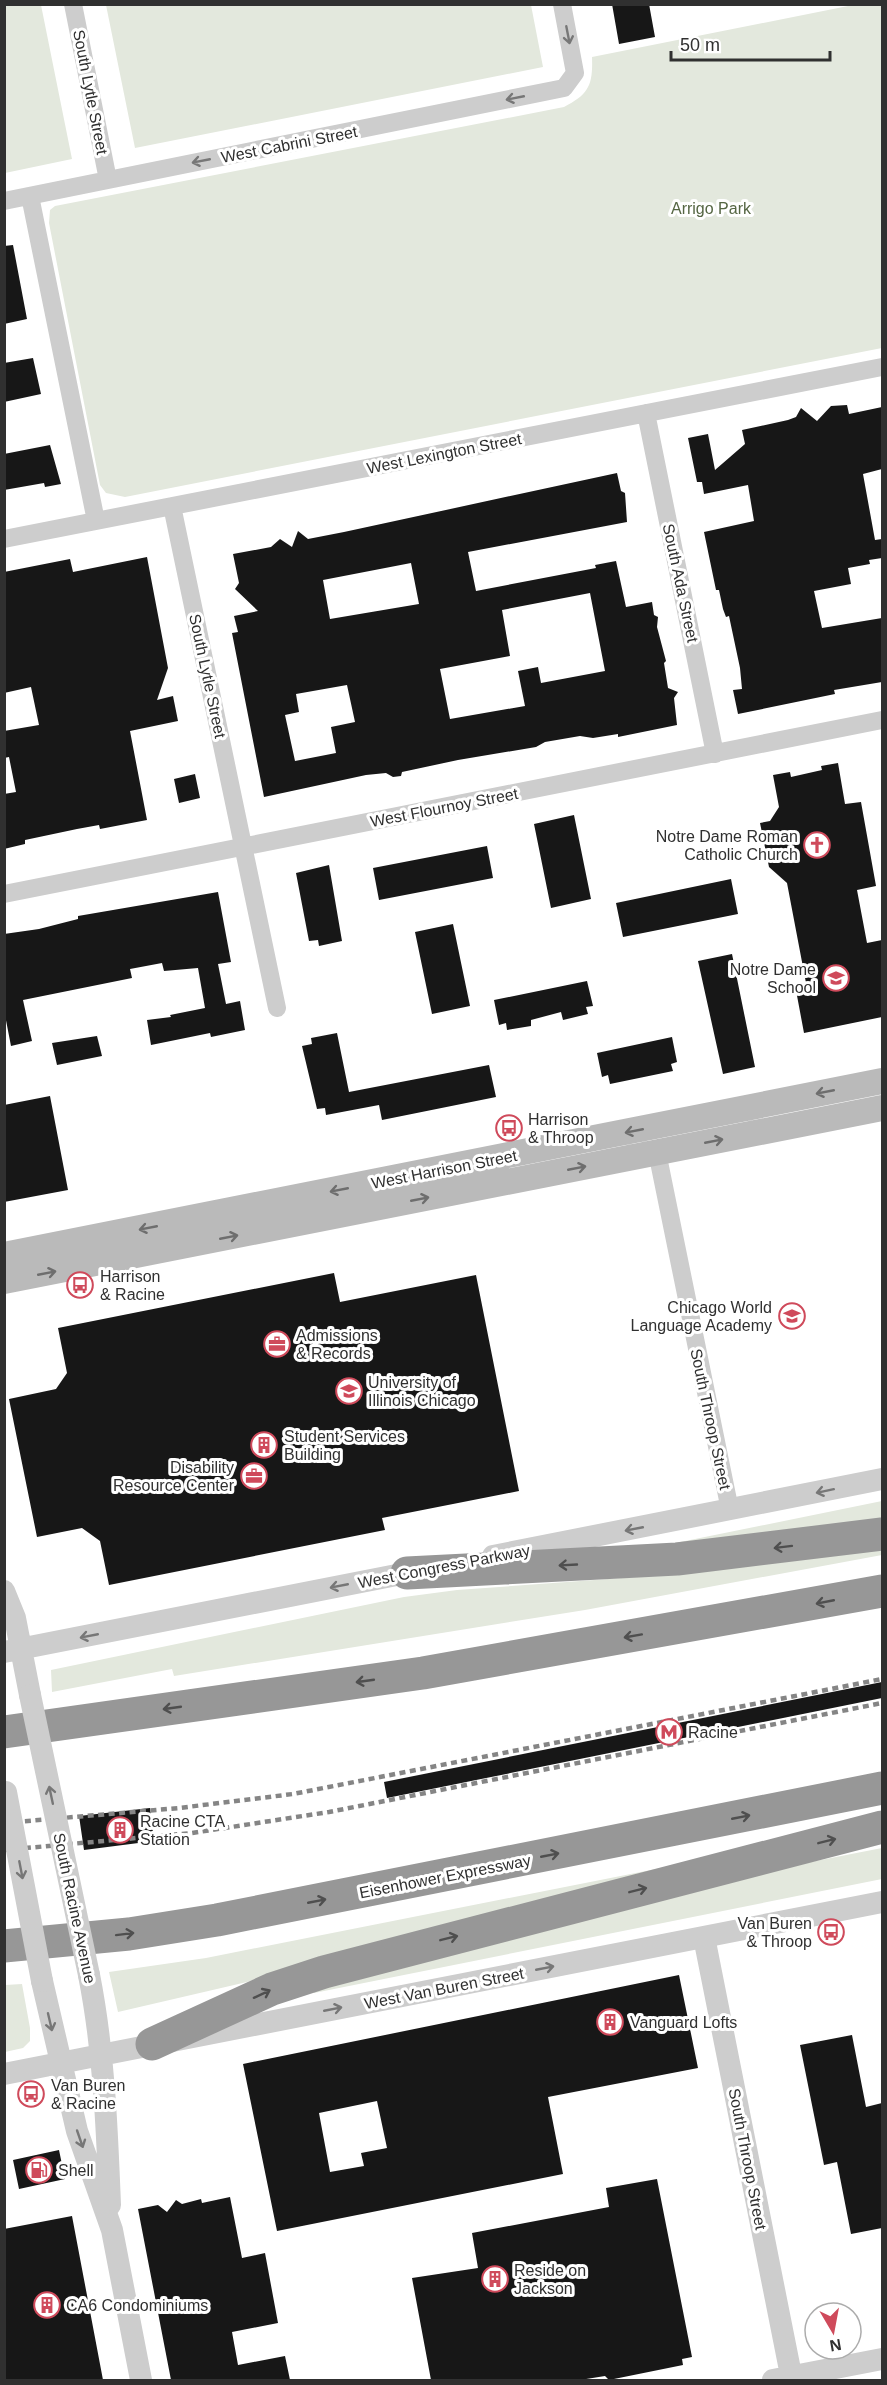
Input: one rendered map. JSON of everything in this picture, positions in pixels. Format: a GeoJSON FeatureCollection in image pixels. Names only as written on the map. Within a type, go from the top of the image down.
{"type":"FeatureCollection","features":[{"type":"Feature","properties":{"kind":"highway"},"geometry":{"type":"LineString","coordinates":[[407,1573],[677,1559],[882,1534]]}},
{"type":"Feature","properties":{"kind":"highway"},"geometry":{"type":"LineString","coordinates":[[4,1732],[423,1673],[882,1591]]}},
{"type":"Feature","properties":{"kind":"highway","name":"Eisenhower Expressway"},"geometry":{"type":"LineString","coordinates":[[4,1946],[129,1934],[217,1920],[882,1788]]}},
{"type":"Feature","properties":{"kind":"highway"},"geometry":{"type":"LineString","coordinates":[[152,2044],[272,1989],[334,1969],[882,1827]]}},
{"type":"Feature","properties":{"kind":"main road","name":"West Harrison Street"},"geometry":{"type":"LineString","coordinates":[[4,1255],[882,1081]]}},
{"type":"Feature","properties":{"kind":"main road","name":"West Harrison Street"},"geometry":{"type":"LineString","coordinates":[[4,1281],[882,1108]]}},
{"type":"Feature","properties":{"kind":"street","name":"South Lytle Street"},"geometry":{"type":"LineString","coordinates":[[73,4],[108,180]]}},
{"type":"Feature","properties":{"kind":"street","name":"West Cabrini Street"},"geometry":{"type":"LineString","coordinates":[[4,201],[564,88],[575,73],[562,4]]}},
{"type":"Feature","properties":{"kind":"street"},"geometry":{"type":"LineString","coordinates":[[30,196],[96,521]]}},
{"type":"Feature","properties":{"kind":"street","name":"West Lexington Street"},"geometry":{"type":"LineString","coordinates":[[4,539],[882,367]]}},
{"type":"Feature","properties":{"kind":"street","name":"South Ada Street"},"geometry":{"type":"LineString","coordinates":[[646,413],[716,754]]}},
{"type":"Feature","properties":{"kind":"street","name":"South Lytle Street"},"geometry":{"type":"LineString","coordinates":[[172,506],[277,1008]]}},
{"type":"Feature","properties":{"kind":"street","name":"West Flournoy Street"},"geometry":{"type":"LineString","coordinates":[[4,894],[882,720]]}},
{"type":"Feature","properties":{"kind":"street","name":"South Throop Street"},"geometry":{"type":"LineString","coordinates":[[657,1152],[730,1510]]}},
{"type":"Feature","properties":{"kind":"street","name":"West Congress Parkway"},"geometry":{"type":"LineString","coordinates":[[13,1651],[882,1479]]}},
{"type":"Feature","properties":{"kind":"street","name":"South Racine Avenue"},"geometry":{"type":"LineString","coordinates":[[4,1591],[15,1618],[13,1651],[30,1695],[89,1975],[101,2054],[112,2230],[141,2380]]}},
{"type":"Feature","properties":{"kind":"street","name":"South Racine Avenue"},"geometry":{"type":"LineString","coordinates":[[4,1786],[42,1981],[77,2131],[112,2230]]}},
{"type":"Feature","properties":{"kind":"street","name":"West Van Buren Street"},"geometry":{"type":"LineString","coordinates":[[4,2074],[882,1902]]}},
{"type":"Feature","properties":{"kind":"street","name":"South Throop Street"},"geometry":{"type":"LineString","coordinates":[[704,1937],[785,2379]]}},
{"type":"Feature","properties":{"kind":"street"},"geometry":{"type":"LineString","coordinates":[[785,2379],[882,2359]]}},
{"type":"Feature","properties":{"kind":"green space"},"geometry":{"type":"Polygon","coordinates":[[[5,4],[41,5],[72,159],[5,173],[5,4]]]}},
{"type":"Feature","properties":{"kind":"green space","name":"Arrigo Park"},"geometry":{"type":"Polygon","coordinates":[[[858,4],[882,5],[882,348],[125,497],[106,493],[100,485],[49,223],[50,210],[55,206],[564,107],[579,98],[588,88],[592,75],[592,57],[858,4]]]}},
{"type":"Feature","properties":{"kind":"green space"},"geometry":{"type":"Polygon","coordinates":[[[106,5],[531,5],[543,67],[135,148],[106,5]]]}},
{"type":"Feature","properties":{"kind":"green space"},"geometry":{"type":"Polygon","coordinates":[[[882,1501],[882,1523],[626,1553],[882,1501]]]}},
{"type":"Feature","properties":{"kind":"green space"},"geometry":{"type":"Polygon","coordinates":[[[882,1547],[882,1555],[585,1610],[174,1676],[172,1669],[52,1692],[51,1670],[404,1597],[457,1590],[691,1573],[882,1547]]]}},
{"type":"Feature","properties":{"kind":"green space"},"geometry":{"type":"Polygon","coordinates":[[[882,1848],[882,1879],[314,1993],[313,1989],[739,1876],[882,1848]]]}},
{"type":"Feature","properties":{"kind":"green space"},"geometry":{"type":"Polygon","coordinates":[[[661,1868],[307,1961],[247,1982],[118,2012],[109,1972],[206,1958],[661,1868]]]}},
{"type":"Feature","properties":{"kind":"green space"},"geometry":{"type":"Polygon","coordinates":[[[22,1984],[30,2028],[30,2041],[23,2048],[5,2052],[5,1985],[22,1984]]]}},
{"type":"Feature","properties":{"kind":"building"},"geometry":{"type":"Polygon","coordinates":[[[612,4],[649,4],[655,37],[619,44],[612,4]]]}},
{"type":"Feature","properties":{"kind":"building"},"geometry":{"type":"Polygon","coordinates":[[[13,245],[27,319],[4,324],[4,246],[13,245]]]}},
{"type":"Feature","properties":{"kind":"building"},"geometry":{"type":"Polygon","coordinates":[[[33,358],[41,394],[4,402],[4,363],[33,358]]]}},
{"type":"Feature","properties":{"kind":"building"},"geometry":{"type":"Polygon","coordinates":[[[847,405],[849,414],[882,407],[882,469],[863,474],[875,540],[882,539],[882,558],[869,560],[870,564],[848,568],[851,584],[814,591],[822,628],[882,618],[882,682],[834,690],[835,694],[738,714],[733,690],[742,689],[740,668],[729,616],[726,617],[719,590],[716,590],[704,532],[754,521],[748,485],[704,494],[702,482],[697,482],[688,438],[708,434],[715,470],[745,444],[742,430],[788,420],[796,417],[801,408],[817,421],[831,406],[847,405]]]}},
{"type":"Feature","properties":{"kind":"building"},"geometry":{"type":"Polygon","coordinates":[[[50,445],[61,484],[45,487],[44,483],[4,490],[4,454],[50,445]]]}},
{"type":"Feature","properties":{"kind":"building"},"geometry":{"type":"Polygon","coordinates":[[[617,473],[621,491],[625,493],[627,522],[468,552],[476,591],[596,568],[595,565],[616,561],[626,607],[652,602],[654,615],[658,617],[657,627],[666,661],[664,663],[668,688],[678,692],[674,698],[677,725],[618,737],[618,734],[593,738],[580,736],[545,742],[536,747],[402,772],[401,776],[393,777],[386,773],[366,775],[264,797],[232,633],[238,632],[234,616],[258,611],[235,589],[239,583],[233,554],[271,547],[280,539],[292,547],[298,531],[308,539],[617,473]],[[411,563],[323,580],[330,619],[419,604],[411,563]],[[590,593],[502,610],[510,656],[440,669],[450,719],[525,706],[518,671],[538,667],[541,683],[605,671],[590,593]],[[347,685],[296,694],[299,712],[285,715],[295,761],[336,753],[331,727],[355,722],[347,685]]]}},
{"type":"Feature","properties":{"kind":"building"},"geometry":{"type":"Polygon","coordinates":[[[147,557],[168,668],[157,700],[173,696],[178,721],[130,731],[147,820],[100,829],[99,825],[77,829],[25,840],[25,844],[4,849],[4,794],[16,792],[9,757],[4,758],[4,731],[39,725],[31,687],[4,693],[4,572],[70,559],[73,572],[147,557]]]}},
{"type":"Feature","properties":{"kind":"building"},"geometry":{"type":"Polygon","coordinates":[[[838,763],[845,804],[861,802],[876,886],[857,890],[867,943],[882,940],[882,1017],[804,1033],[795,985],[806,983],[787,883],[769,867],[760,823],[770,821],[779,807],[773,775],[790,772],[791,777],[822,770],[821,766],[838,763]]]}},
{"type":"Feature","properties":{"kind":"building"},"geometry":{"type":"Polygon","coordinates":[[[195,774],[200,798],[179,803],[174,779],[195,774]]]}},
{"type":"Feature","properties":{"kind":"building"},"geometry":{"type":"Polygon","coordinates":[[[574,815],[591,899],[551,908],[534,824],[574,815]]]}},
{"type":"Feature","properties":{"kind":"building"},"geometry":{"type":"Polygon","coordinates":[[[487,846],[493,878],[379,900],[373,868],[487,846]]]}},
{"type":"Feature","properties":{"kind":"building"},"geometry":{"type":"Polygon","coordinates":[[[329,865],[342,941],[319,946],[318,940],[309,941],[296,873],[329,865]]]}},
{"type":"Feature","properties":{"kind":"building"},"geometry":{"type":"Polygon","coordinates":[[[731,879],[738,914],[623,937],[616,903],[731,879]]]}},
{"type":"Feature","properties":{"kind":"building"},"geometry":{"type":"Polygon","coordinates":[[[218,892],[231,962],[218,964],[226,1004],[240,1001],[245,1030],[211,1037],[210,1033],[151,1045],[147,1020],[171,1017],[170,1015],[205,1008],[198,968],[164,971],[162,963],[130,969],[132,978],[23,1000],[32,1041],[11,1046],[4,1010],[4,934],[39,929],[78,919],[78,916],[218,892]]]}},
{"type":"Feature","properties":{"kind":"building"},"geometry":{"type":"Polygon","coordinates":[[[453,924],[470,1006],[432,1014],[415,932],[453,924]]]}},
{"type":"Feature","properties":{"kind":"building"},"geometry":{"type":"Polygon","coordinates":[[[732,954],[755,1067],[723,1074],[698,961],[732,954]]]}},
{"type":"Feature","properties":{"kind":"building"},"geometry":{"type":"Polygon","coordinates":[[[587,981],[593,1006],[586,1007],[588,1014],[563,1020],[561,1012],[531,1020],[531,1026],[507,1030],[506,1023],[499,1025],[494,1000],[587,981]]]}},
{"type":"Feature","properties":{"kind":"building"},"geometry":{"type":"Polygon","coordinates":[[[337,1033],[349,1092],[489,1065],[496,1097],[382,1120],[379,1105],[326,1115],[325,1108],[317,1109],[302,1046],[312,1044],[311,1038],[337,1033]]]}},
{"type":"Feature","properties":{"kind":"building"},"geometry":{"type":"Polygon","coordinates":[[[97,1036],[102,1056],[57,1065],[52,1043],[97,1036]]]}},
{"type":"Feature","properties":{"kind":"building"},"geometry":{"type":"Polygon","coordinates":[[[672,1037],[677,1062],[671,1064],[673,1071],[610,1084],[608,1075],[602,1077],[597,1053],[672,1037]]]}},
{"type":"Feature","properties":{"kind":"building"},"geometry":{"type":"Polygon","coordinates":[[[50,1096],[68,1190],[4,1202],[4,1105],[50,1096]]]}},
{"type":"Feature","properties":{"kind":"building","name":"Student Services Building"},"geometry":{"type":"Polygon","coordinates":[[[334,1273],[340,1302],[476,1275],[519,1491],[382,1518],[385,1530],[109,1585],[100,1541],[82,1528],[37,1537],[9,1399],[56,1389],[67,1373],[58,1328],[334,1273]]]}},
{"type":"Feature","properties":{"kind":"building"},"geometry":{"type":"Polygon","coordinates":[[[882,1682],[882,1698],[387,1798],[384,1782],[882,1682]]]}},
{"type":"Feature","properties":{"kind":"building","name":"Racine CTA Station"},"geometry":{"type":"Polygon","coordinates":[[[150,1808],[154,1841],[84,1850],[79,1816],[150,1808]]]}},
{"type":"Feature","properties":{"kind":"building"},"geometry":{"type":"Polygon","coordinates":[[[679,1975],[698,2068],[548,2097],[563,2174],[277,2231],[243,2064],[679,1975]],[[377,2101],[319,2113],[330,2172],[364,2166],[361,2153],[387,2148],[377,2101]]]}},
{"type":"Feature","properties":{"kind":"building"},"geometry":{"type":"Polygon","coordinates":[[[852,2035],[866,2107],[882,2103],[882,2228],[851,2234],[837,2162],[824,2165],[800,2045],[852,2035]]]}},
{"type":"Feature","properties":{"kind":"building","name":"Shell"},"geometry":{"type":"Polygon","coordinates":[[[59,2150],[65,2179],[19,2189],[13,2160],[59,2150]]]}},
{"type":"Feature","properties":{"kind":"building","name":"Reside on Jackson"},"geometry":{"type":"Polygon","coordinates":[[[657,2179],[692,2357],[682,2359],[683,2365],[609,2380],[605,2376],[580,2380],[431,2380],[412,2278],[478,2268],[472,2233],[609,2207],[606,2188],[657,2179]]]}},
{"type":"Feature","properties":{"kind":"building"},"geometry":{"type":"Polygon","coordinates":[[[230,2197],[242,2258],[265,2253],[278,2323],[232,2332],[238,2365],[285,2356],[290,2380],[171,2380],[138,2209],[158,2205],[167,2212],[176,2200],[182,2204],[201,2199],[202,2203],[230,2197]]]}},
{"type":"Feature","properties":{"kind":"building","name":"CA6 Condominiums"},"geometry":{"type":"Polygon","coordinates":[[[72,2216],[103,2380],[4,2380],[4,2229],[72,2216]]]}},
{"type":"Feature","properties":{"kind":"railway"},"geometry":{"type":"LineString","coordinates":[[4,1823],[179,1808],[293,1794],[882,1679]]}},
{"type":"Feature","properties":{"kind":"railway"},"geometry":{"type":"LineString","coordinates":[[4,1850],[192,1833],[329,1812],[882,1703]]}},
{"type":"Feature","properties":{"kind":"place","name":"Notre Dame Roman Catholic Church"},"geometry":{"type":"Point","coordinates":[817,845]}},
{"type":"Feature","properties":{"kind":"place","name":"Notre Dame School"},"geometry":{"type":"Point","coordinates":[836,978]}},
{"type":"Feature","properties":{"kind":"place","name":"Harrison & Throop"},"geometry":{"type":"Point","coordinates":[509,1128]}},
{"type":"Feature","properties":{"kind":"place","name":"Harrison & Racine"},"geometry":{"type":"Point","coordinates":[80,1285]}},
{"type":"Feature","properties":{"kind":"place","name":"Chicago World Language Academy"},"geometry":{"type":"Point","coordinates":[792,1316]}},
{"type":"Feature","properties":{"kind":"place","name":"Admissions & Records"},"geometry":{"type":"Point","coordinates":[277,1344]}},
{"type":"Feature","properties":{"kind":"place","name":"University of Illinois Chicago"},"geometry":{"type":"Point","coordinates":[349,1391]}},
{"type":"Feature","properties":{"kind":"place","name":"Student Services Building"},"geometry":{"type":"Point","coordinates":[264,1445]}},
{"type":"Feature","properties":{"kind":"place","name":"Disability Resource Center"},"geometry":{"type":"Point","coordinates":[254,1476]}},
{"type":"Feature","properties":{"kind":"place","name":"Racine"},"geometry":{"type":"Point","coordinates":[669,1732]}},
{"type":"Feature","properties":{"kind":"place","name":"Racine CTA Station"},"geometry":{"type":"Point","coordinates":[120,1830]}},
{"type":"Feature","properties":{"kind":"place","name":"Van Buren & Throop"},"geometry":{"type":"Point","coordinates":[831,1932]}},
{"type":"Feature","properties":{"kind":"place","name":"Vanguard Lofts"},"geometry":{"type":"Point","coordinates":[610,2022]}},
{"type":"Feature","properties":{"kind":"place","name":"Van Buren & Racine"},"geometry":{"type":"Point","coordinates":[31,2094]}},
{"type":"Feature","properties":{"kind":"place","name":"Shell"},"geometry":{"type":"Point","coordinates":[39,2170]}},
{"type":"Feature","properties":{"kind":"place","name":"Reside on Jackson"},"geometry":{"type":"Point","coordinates":[495,2279]}},
{"type":"Feature","properties":{"kind":"place","name":"CA6 Condominiums"},"geometry":{"type":"Point","coordinates":[47,2305]}}]}
